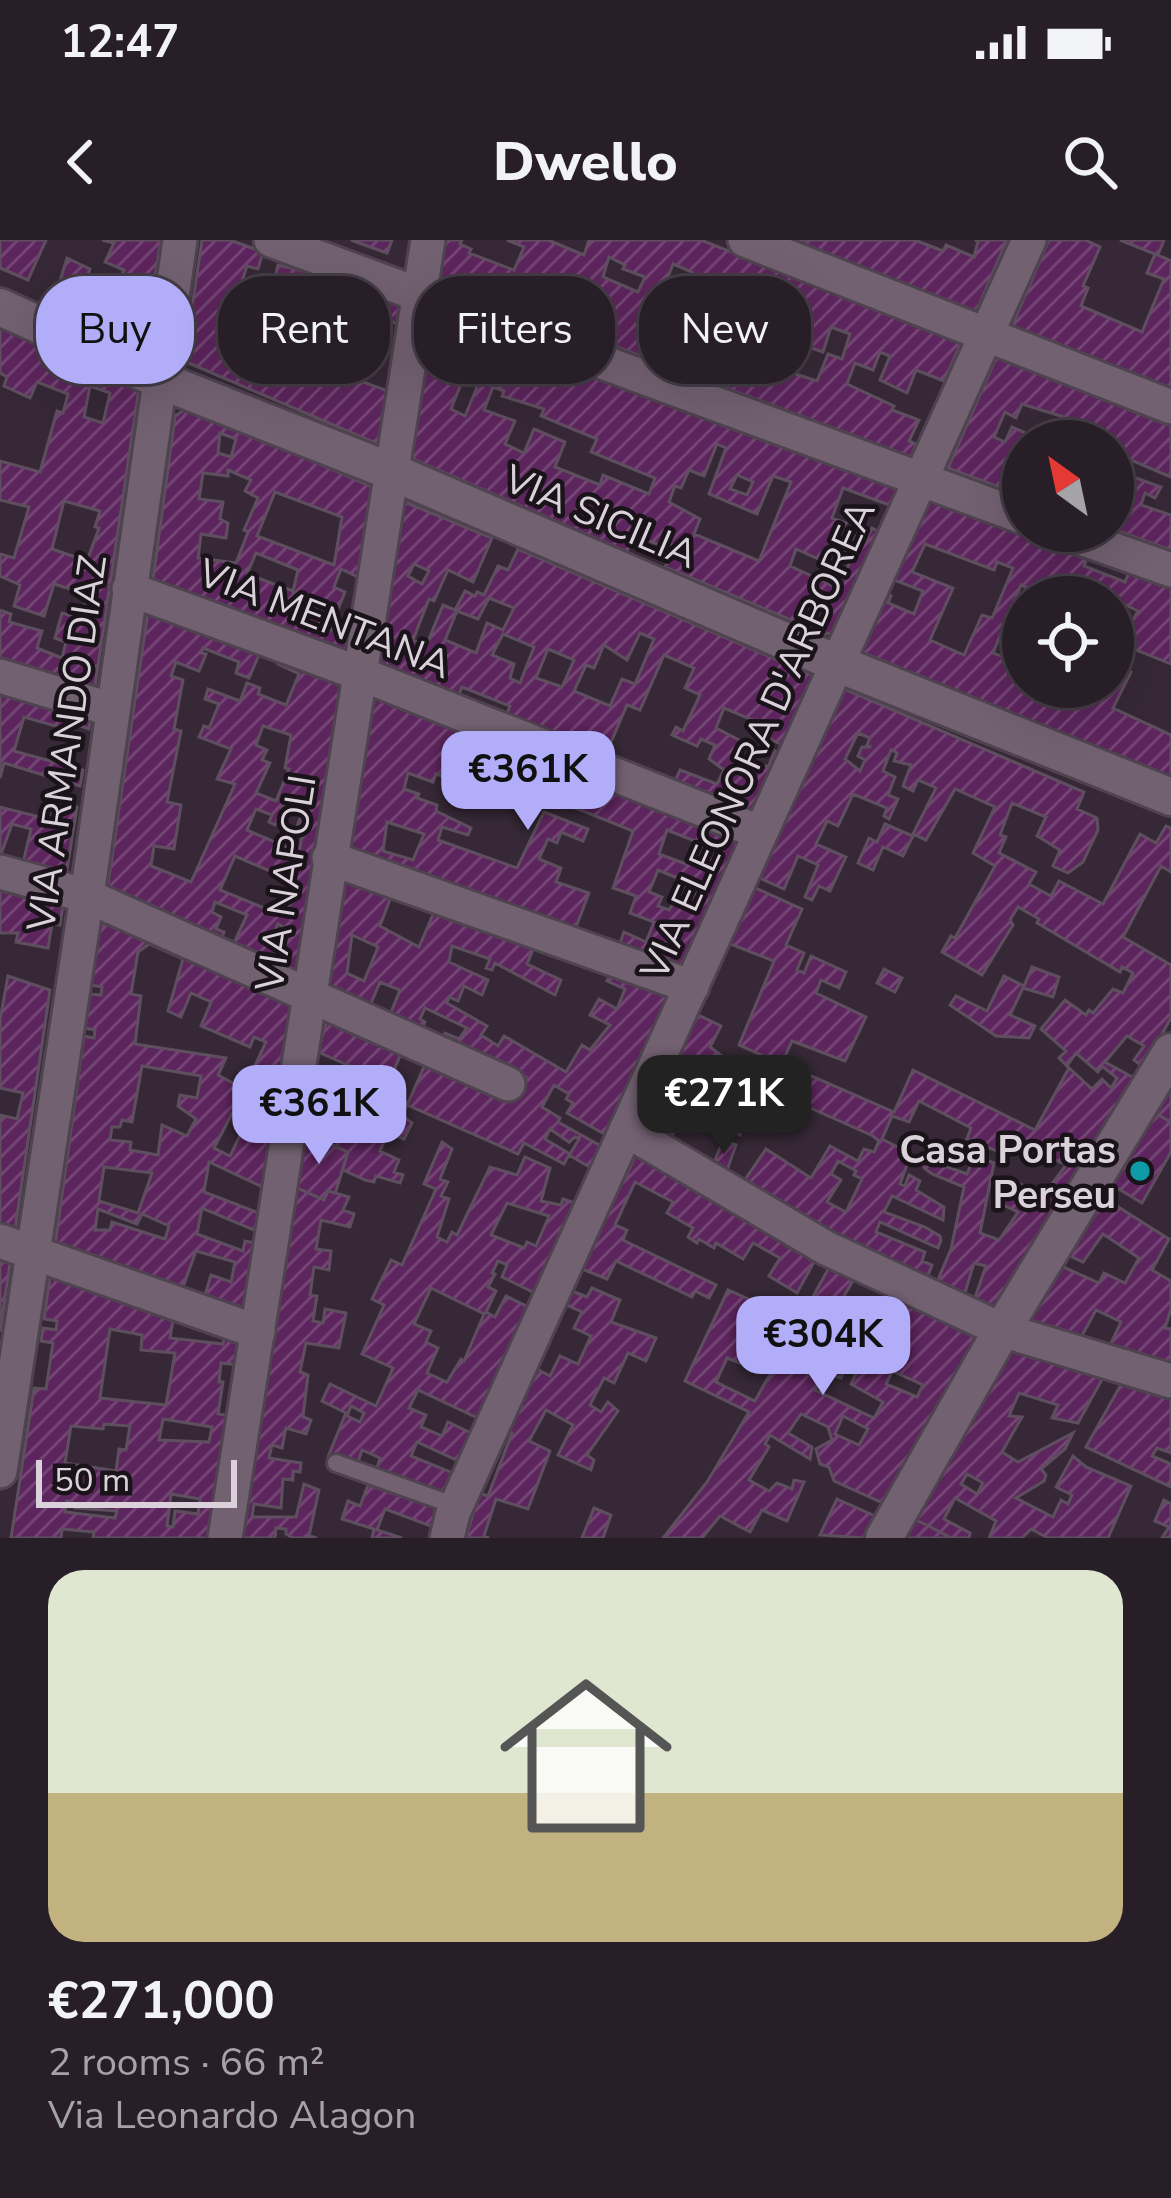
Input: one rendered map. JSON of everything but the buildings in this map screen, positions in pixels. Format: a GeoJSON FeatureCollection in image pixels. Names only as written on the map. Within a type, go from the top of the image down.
{"type":"FeatureCollection","features":[{"type":"Feature","properties":{"kind":"street","name":"VIA ARMANDO DIAZ"},"geometry":{"type":"LineString","coordinates":[[175,276],[180,240]]}},
{"type":"Feature","properties":{"kind":"street"},"geometry":{"type":"LineString","coordinates":[[271,240],[414,289]]}},
{"type":"Feature","properties":{"kind":"street","name":"VIA NAPOLI"},"geometry":{"type":"LineString","coordinates":[[422,276],[428,240]]}},
{"type":"Feature","properties":{"kind":"street"},"geometry":{"type":"LineString","coordinates":[[745,240],[1171,406]]}},
{"type":"Feature","properties":{"kind":"street","name":"VIA ELEONORA D'ARBOREA"},"geometry":{"type":"LineString","coordinates":[[452,1522],[1029,240]]}},
{"type":"Feature","properties":{"kind":"street","name":"VIA SICILIA"},"geometry":{"type":"LineString","coordinates":[[0,307],[36,323]]}},
{"type":"Feature","properties":{"kind":"street","name":"VIA NAPOLI"},"geometry":{"type":"LineString","coordinates":[[225,1538],[414,322]]}},
{"type":"Feature","properties":{"kind":"street"},"geometry":{"type":"LineString","coordinates":[[615,365],[1002,510]]}},
{"type":"Feature","properties":{"kind":"street","name":"VIA ARMANDO DIAZ"},"geometry":{"type":"LineString","coordinates":[[0,1471],[16,1247],[87,896],[162,384]]}},
{"type":"Feature","properties":{"kind":"street","name":"VIA SICILIA"},"geometry":{"type":"LineString","coordinates":[[170,384],[390,471],[836,663],[1171,796]]}},
{"type":"Feature","properties":{"kind":"street"},"geometry":{"type":"LineString","coordinates":[[1120,552],[1171,570]]}},
{"type":"Feature","properties":{"kind":"street","name":"VIA MENTANA"},"geometry":{"type":"LineString","coordinates":[[129,589],[361,674],[759,832]]}},
{"type":"Feature","properties":{"kind":"street"},"geometry":{"type":"LineString","coordinates":[[0,676],[113,710]]}},
{"type":"Feature","properties":{"kind":"street"},"geometry":{"type":"LineString","coordinates":[[329,858],[692,987]]}},
{"type":"Feature","properties":{"kind":"street"},"geometry":{"type":"LineString","coordinates":[[0,872],[87,896],[508,1084]]}},
{"type":"Feature","properties":{"kind":"street"},"geometry":{"type":"LineString","coordinates":[[884,1538],[1002,1330],[1170,1059]]}},
{"type":"Feature","properties":{"kind":"street"},"geometry":{"type":"LineString","coordinates":[[626,1130],[826,1248],[1002,1330],[1171,1382]]}},
{"type":"Feature","properties":{"kind":"street"},"geometry":{"type":"LineString","coordinates":[[16,1247],[258,1332]]}},
{"type":"Feature","properties":{"kind":"lane"},"geometry":{"type":"LineString","coordinates":[[336,1463],[452,1522]]}},
{"type":"Feature","properties":{"kind":"place","name":"Casa Portas Perseu"},"geometry":{"type":"Point","coordinates":[1140,1171]}}]}
